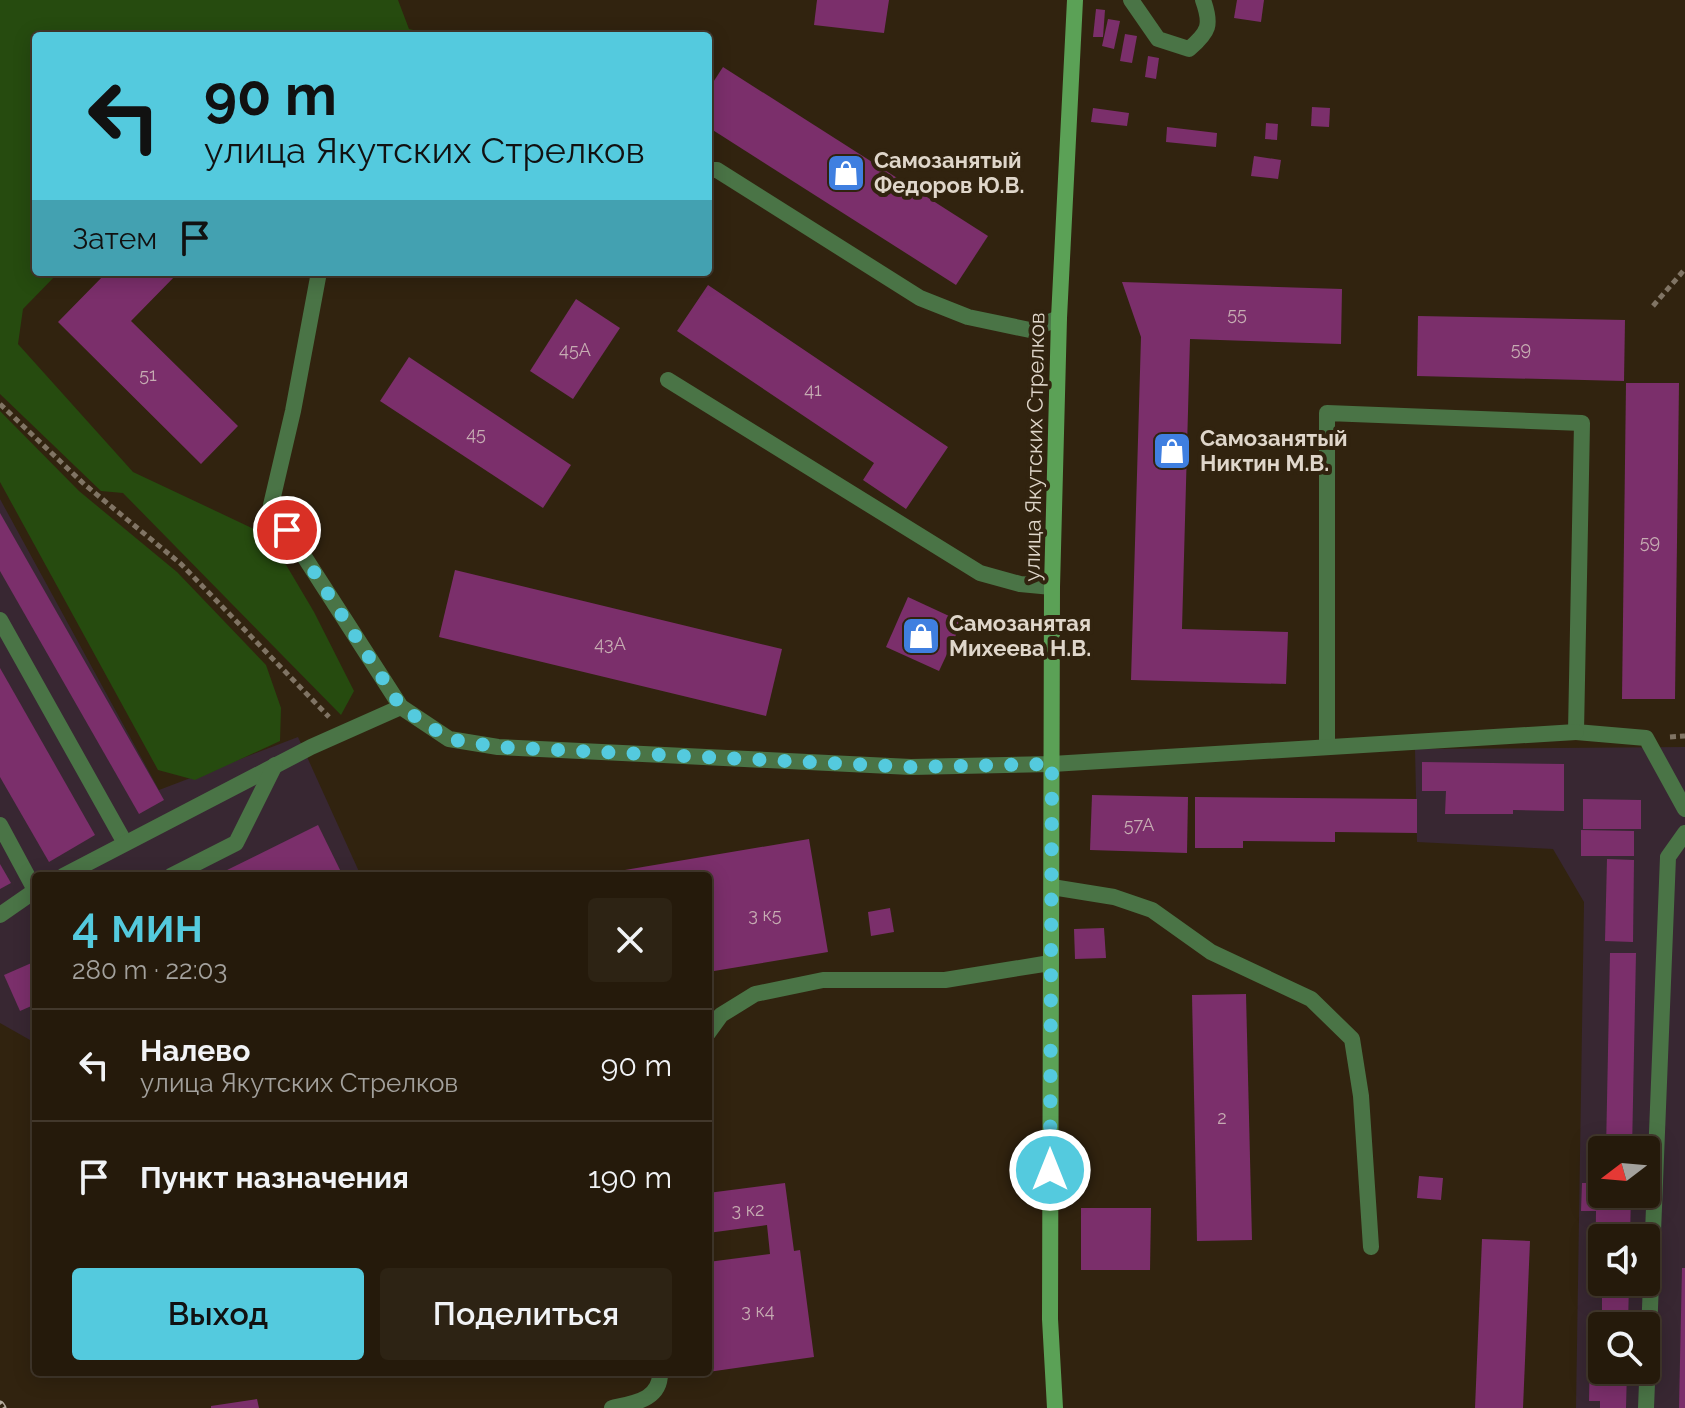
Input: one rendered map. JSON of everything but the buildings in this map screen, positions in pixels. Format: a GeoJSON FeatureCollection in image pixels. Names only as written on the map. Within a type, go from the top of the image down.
{"type":"FeatureCollection","features":[{"type":"Feature","properties":{"kind":"street","name":"улица Якутских Стрелков"},"geometry":{"type":"LineString","coordinates":[[1055,1408],[1050,1319],[1052,587],[1059,318],[1075,0]]}},
{"type":"Feature","properties":{"kind":"street"},"geometry":{"type":"LineString","coordinates":[[1131,0],[1158,39],[1189,49],[1204,36],[1210,18],[1203,0]]}},
{"type":"Feature","properties":{"kind":"street"},"geometry":{"type":"LineString","coordinates":[[712,170],[717,170],[920,298],[968,317],[1030,330],[1059,318]]}},
{"type":"Feature","properties":{"kind":"street"},"geometry":{"type":"LineString","coordinates":[[318,276],[293,411],[271,505],[401,707],[449,739],[498,747],[911,767],[1052,764],[1576,732],[1646,738],[1685,809]]}},
{"type":"Feature","properties":{"kind":"street"},"geometry":{"type":"LineString","coordinates":[[668,380],[980,573],[1020,584],[1052,587]]}},
{"type":"Feature","properties":{"kind":"street"},"geometry":{"type":"LineString","coordinates":[[1327,745],[1327,413],[1582,423],[1576,732]]}},
{"type":"Feature","properties":{"kind":"street"},"geometry":{"type":"LineString","coordinates":[[0,620],[125,843]]}},
{"type":"Feature","properties":{"kind":"street"},"geometry":{"type":"LineString","coordinates":[[71,872],[275,765],[401,707]]}},
{"type":"Feature","properties":{"kind":"street"},"geometry":{"type":"LineString","coordinates":[[179,872],[236,843],[275,765]]}},
{"type":"Feature","properties":{"kind":"street"},"geometry":{"type":"LineString","coordinates":[[0,825],[32,883]]}},
{"type":"Feature","properties":{"kind":"street"},"geometry":{"type":"LineString","coordinates":[[1646,1408],[1668,857],[1685,833]]}},
{"type":"Feature","properties":{"kind":"street"},"geometry":{"type":"LineString","coordinates":[[1052,887],[1114,897],[1152,910],[1211,952],[1311,999],[1352,1039],[1361,1096],[1371,1247]]}},
{"type":"Feature","properties":{"kind":"street"},"geometry":{"type":"LineString","coordinates":[[0,915],[32,893]]}},
{"type":"Feature","properties":{"kind":"street"},"geometry":{"type":"LineString","coordinates":[[712,1027],[721,1015],[755,994],[795,985],[823,980],[945,980],[1050,963]]}},
{"type":"Feature","properties":{"kind":"street"},"geometry":{"type":"LineString","coordinates":[[612,1408],[641,1402],[655,1393],[660,1376]]}},
{"type":"Feature","properties":{"kind":"path"},"geometry":{"type":"LineString","coordinates":[[1653,306],[1685,269]]}},
{"type":"Feature","properties":{"kind":"path"},"geometry":{"type":"LineString","coordinates":[[0,404],[84,484],[181,564],[344,732]]}},
{"type":"Feature","properties":{"kind":"shaded area"},"geometry":{"type":"Polygon","coordinates":[[[0,499],[159,790],[298,737],[359,872],[32,872],[32,1039],[0,1023],[0,499]]]}},
{"type":"Feature","properties":{"kind":"shaded area"},"geometry":{"type":"Polygon","coordinates":[[[1685,747],[1685,1408],[1576,1408],[1584,902],[1553,849],[1417,842],[1415,749],[1685,747]]]}},
{"type":"Feature","properties":{"kind":"green space"},"geometry":{"type":"Polygon","coordinates":[[[0,0],[398,0],[409,29],[422,32],[32,32],[32,276],[55,276],[23,309],[18,344],[133,472],[269,536],[314,612],[354,691],[341,715],[123,493],[101,491],[0,394],[0,0]]]}},
{"type":"Feature","properties":{"kind":"green space"},"geometry":{"type":"Polygon","coordinates":[[[0,411],[79,491],[177,572],[266,665],[281,708],[280,741],[195,780],[158,770],[0,482],[0,411]]]}},
{"type":"Feature","properties":{"kind":"place","name":"Самозанятый Федоров Ю.В."},"geometry":{"type":"Point","coordinates":[846,173]}},
{"type":"Feature","properties":{"kind":"place","name":"Самозанятый Никтин М.В."},"geometry":{"type":"Point","coordinates":[1172,451]}},
{"type":"Feature","properties":{"kind":"place","name":"Самозанятая Михеева Н.В."},"geometry":{"type":"Point","coordinates":[921,636]}},
{"type":"Feature","properties":{"kind":"route"},"geometry":{"type":"LineString","coordinates":[[287,530],[401,707],[449,739],[498,747],[911,767],[1052,764],[1050,1170]]}}]}
